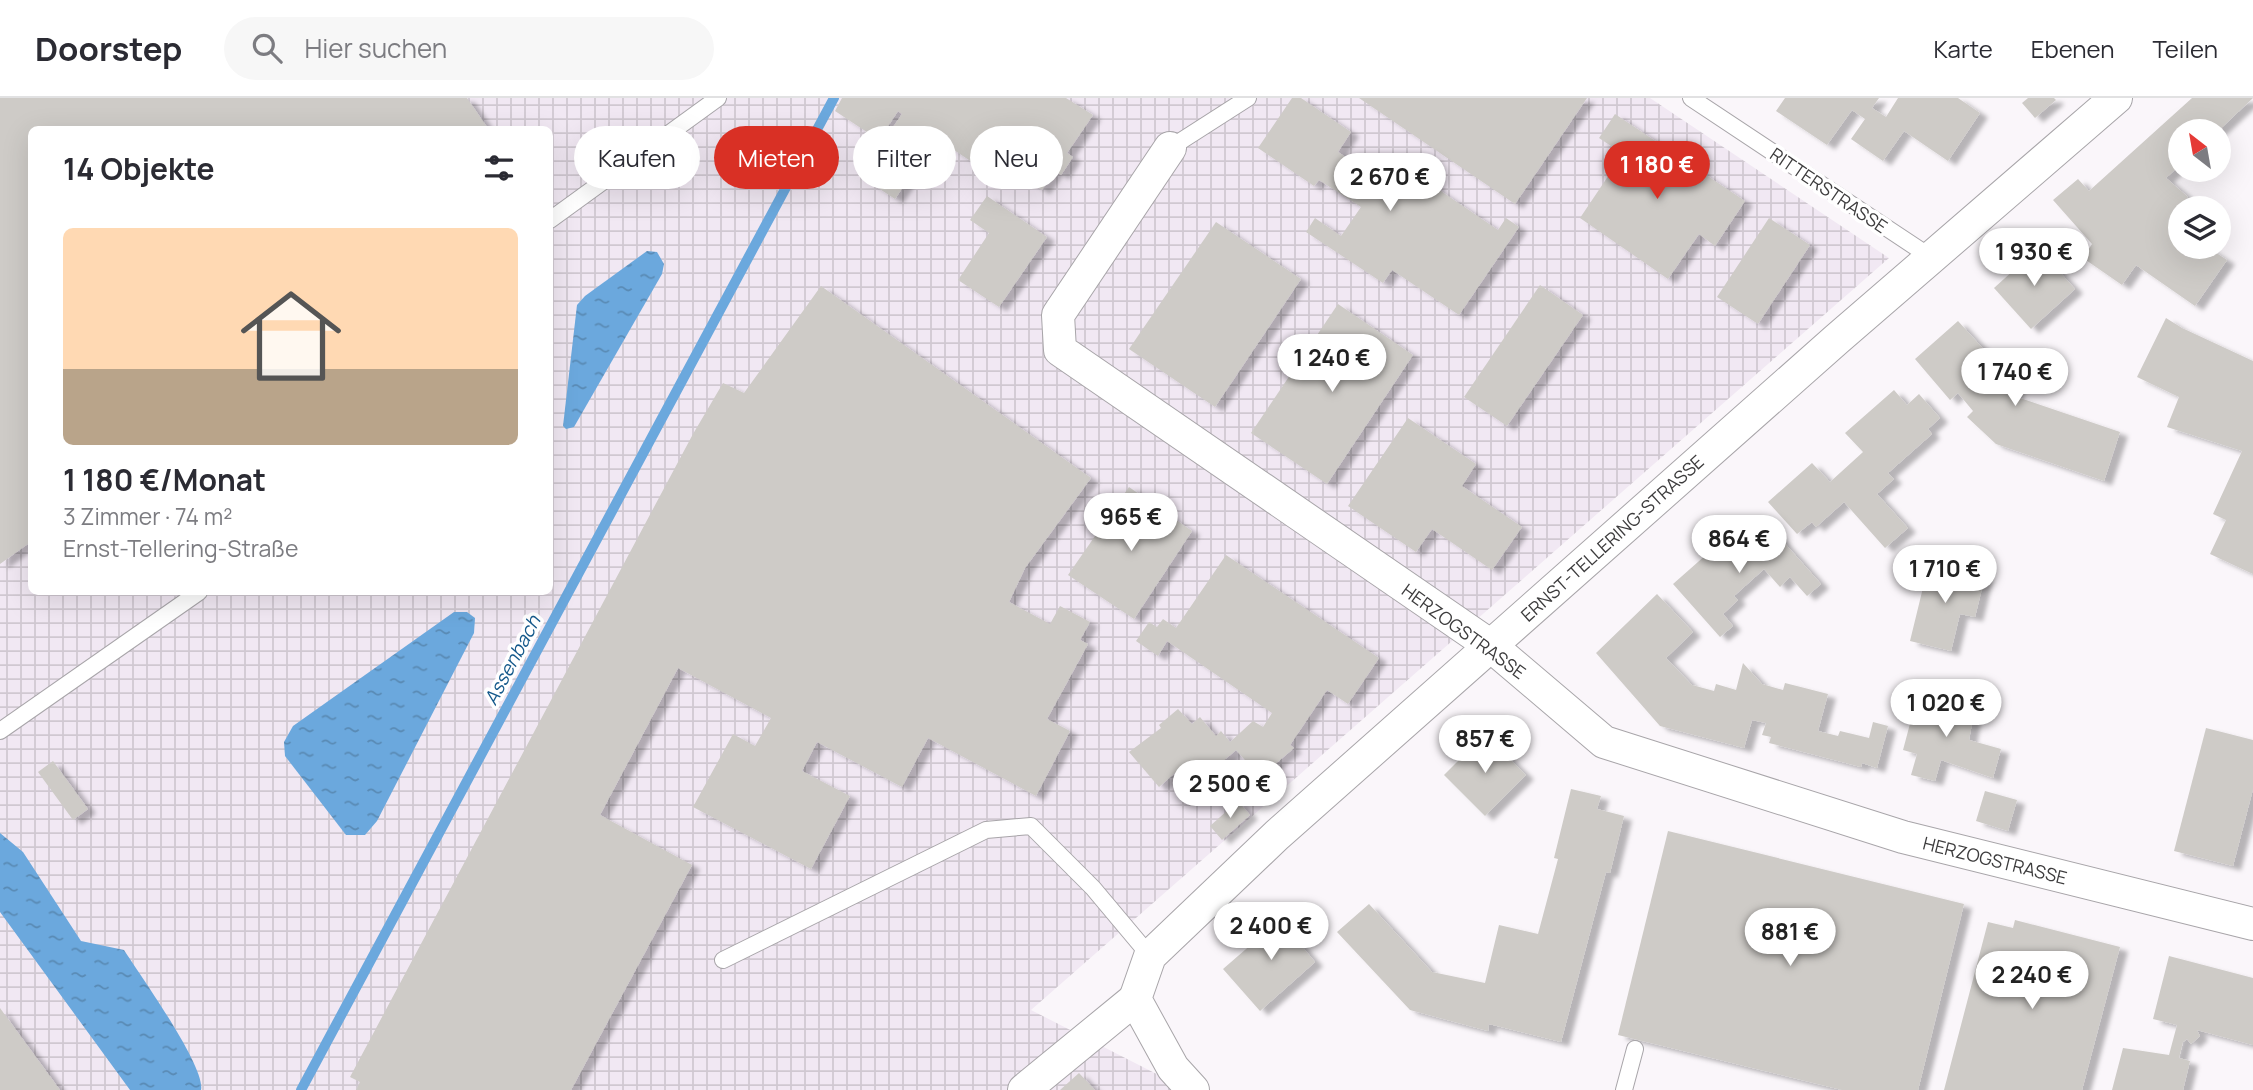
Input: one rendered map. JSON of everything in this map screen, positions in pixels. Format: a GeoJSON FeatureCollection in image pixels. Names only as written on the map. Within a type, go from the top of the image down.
{"type":"FeatureCollection","features":[{"type":"Feature","properties":{"kind":"street","name":"ERNST-TELLERING-STRASSE"},"geometry":{"type":"LineString","coordinates":[[1135,999],[1150,956],[1277,835],[2116,98]]}},
{"type":"Feature","properties":{"kind":"street","name":"HERZOGSTRASSE"},"geometry":{"type":"LineString","coordinates":[[1170,148],[1058,315],[1060,350],[1491,646],[1604,742],[1903,837],[2253,924]]}},
{"type":"Feature","properties":{"kind":"street"},"geometry":{"type":"LineString","coordinates":[[1024,1090],[1135,999],[1173,1068],[1193,1090]]}},
{"type":"Feature","properties":{"kind":"lane"},"geometry":{"type":"LineString","coordinates":[[553,218],[718,98]]}},
{"type":"Feature","properties":{"kind":"lane"},"geometry":{"type":"LineString","coordinates":[[1170,148],[1248,98]]}},
{"type":"Feature","properties":{"kind":"lane","name":"RITTERSTRASSE"},"geometry":{"type":"LineString","coordinates":[[1691,98],[1932,258]]}},
{"type":"Feature","properties":{"kind":"lane"},"geometry":{"type":"LineString","coordinates":[[0,731],[195,595]]}},
{"type":"Feature","properties":{"kind":"lane"},"geometry":{"type":"LineString","coordinates":[[723,960],[986,830],[1031,825],[1093,888],[1150,956]]}},
{"type":"Feature","properties":{"kind":"lane"},"geometry":{"type":"LineString","coordinates":[[1624,1090],[1635,1049]]}},
{"type":"Feature","properties":{"kind":"shaded area"},"geometry":{"type":"Polygon","coordinates":[[[0,98],[1650,98],[1889,258],[1031,1010],[1188,1090],[0,1090],[0,98]]]}},
{"type":"Feature","properties":{"kind":"water"},"geometry":{"type":"Polygon","coordinates":[[[647,251],[657,252],[664,264],[662,274],[574,427],[566,429],[563,426],[577,305],[585,296],[647,251]]]}},
{"type":"Feature","properties":{"kind":"water"},"geometry":{"type":"Polygon","coordinates":[[[454,612],[467,612],[475,618],[474,633],[377,821],[365,835],[346,835],[285,756],[284,742],[293,726],[454,612]]]}},
{"type":"Feature","properties":{"kind":"water"},"geometry":{"type":"Polygon","coordinates":[[[0,833],[23,852],[81,941],[124,950],[183,1042],[200,1078],[201,1090],[130,1090],[0,912],[0,833]]]}},
{"type":"Feature","properties":{"kind":"building"},"geometry":{"type":"Polygon","coordinates":[[[0,98],[467,98],[486,126],[28,126],[28,544],[0,564],[0,98]]]}},
{"type":"Feature","properties":{"kind":"building"},"geometry":{"type":"Polygon","coordinates":[[[842,98],[1066,98],[1093,115],[1067,153],[1073,157],[1063,172],[1063,126],[970,126],[970,161],[956,151],[956,126],[894,126],[902,114],[898,111],[888,126],[858,126],[835,111],[842,98]]]}},
{"type":"Feature","properties":{"kind":"building"},"geometry":{"type":"Polygon","coordinates":[[[1292,98],[1301,98],[1351,132],[1338,152],[1380,180],[1394,159],[1498,230],[1506,218],[1519,227],[1459,315],[1392,270],[1383,283],[1306,232],[1315,218],[1341,236],[1361,207],[1319,180],[1314,186],[1258,148],[1292,98]]]}},
{"type":"Feature","properties":{"kind":"building"},"geometry":{"type":"Polygon","coordinates":[[[1359,98],[1587,98],[1515,204],[1359,98]]]}},
{"type":"Feature","properties":{"kind":"building"},"geometry":{"type":"Polygon","coordinates":[[[1785,98],[1879,98],[1872,108],[1886,117],[1898,98],[1958,98],[1980,113],[1948,161],[1904,131],[1883,161],[1851,139],[1865,119],[1852,110],[1827,145],[1776,111],[1785,98]]]}},
{"type":"Feature","properties":{"kind":"building"},"geometry":{"type":"Polygon","coordinates":[[[2028,98],[2056,100],[2035,118],[2022,103],[2028,98]]]}},
{"type":"Feature","properties":{"kind":"building"},"geometry":{"type":"Polygon","coordinates":[[[2192,98],[2253,98],[2231,119],[2169,119],[2192,98]]]}},
{"type":"Feature","properties":{"kind":"building"},"geometry":{"type":"Polygon","coordinates":[[[1615,114],[1745,201],[1715,246],[1699,234],[1668,279],[1580,218],[1623,154],[1599,138],[1615,114]]]}},
{"type":"Feature","properties":{"kind":"building"},"geometry":{"type":"Polygon","coordinates":[[[2168,120],[2166,178],[2187,196],[2168,196],[2168,259],[2227,260],[2195,306],[2136,265],[2122,285],[2083,258],[2092,244],[2053,200],[2078,179],[2089,191],[2168,120]]]}},
{"type":"Feature","properties":{"kind":"building"},"geometry":{"type":"Polygon","coordinates":[[[880,189],[902,189],[895,199],[880,189]]]}},
{"type":"Feature","properties":{"kind":"building"},"geometry":{"type":"Polygon","coordinates":[[[987,196],[1047,237],[999,307],[958,280],[989,233],[970,220],[987,196]]]}},
{"type":"Feature","properties":{"kind":"building"},"geometry":{"type":"Polygon","coordinates":[[[1769,218],[1810,245],[1758,324],[1717,297],[1769,218]]]}},
{"type":"Feature","properties":{"kind":"building"},"geometry":{"type":"Polygon","coordinates":[[[1216,222],[1301,279],[1215,407],[1129,349],[1216,222]]]}},
{"type":"Feature","properties":{"kind":"building"},"geometry":{"type":"Polygon","coordinates":[[[2038,248],[2075,289],[2031,329],[1994,288],[2038,248]]]}},
{"type":"Feature","properties":{"kind":"building"},"geometry":{"type":"Polygon","coordinates":[[[1540,285],[1583,315],[1507,426],[1464,397],[1540,285]]]}},
{"type":"Feature","properties":{"kind":"building"},"geometry":{"type":"Polygon","coordinates":[[[821,286],[1091,478],[1025,568],[1009,602],[1050,624],[1060,606],[1090,622],[1080,640],[1088,644],[1047,719],[1070,731],[1036,796],[928,738],[902,787],[817,742],[802,771],[850,796],[811,869],[693,807],[733,734],[755,746],[771,718],[678,668],[600,815],[692,865],[571,1090],[356,1090],[360,1082],[350,1077],[693,434],[723,383],[744,393],[821,286]]]}},
{"type":"Feature","properties":{"kind":"building"},"geometry":{"type":"Polygon","coordinates":[[[1338,304],[1413,355],[1327,484],[1251,433],[1338,304]]]}},
{"type":"Feature","properties":{"kind":"building"},"geometry":{"type":"Polygon","coordinates":[[[2166,318],[2253,361],[2253,574],[2210,554],[2226,520],[2213,514],[2242,451],[2167,427],[2179,397],[2137,377],[2166,318]]]}},
{"type":"Feature","properties":{"kind":"building"},"geometry":{"type":"Polygon","coordinates":[[[1958,321],[2017,386],[2014,396],[2120,432],[2104,481],[1996,444],[1967,417],[1973,411],[1958,393],[1950,400],[1915,359],[1958,321]]]}},
{"type":"Feature","properties":{"kind":"building"},"geometry":{"type":"Polygon","coordinates":[[[1894,390],[1907,405],[1919,394],[1940,418],[1928,429],[1932,434],[1888,473],[1894,479],[1877,494],[1908,528],[1885,548],[1844,502],[1816,527],[1812,522],[1797,534],[1768,502],[1812,463],[1830,482],[1863,452],[1845,433],[1894,390]]]}},
{"type":"Feature","properties":{"kind":"building"},"geometry":{"type":"Polygon","coordinates":[[[1408,418],[1476,464],[1462,486],[1522,527],[1492,570],[1432,529],[1416,552],[1348,506],[1408,418]]]}},
{"type":"Feature","properties":{"kind":"building"},"geometry":{"type":"Polygon","coordinates":[[[1129,487],[1192,531],[1134,619],[1068,575],[1129,487]]]}},
{"type":"Feature","properties":{"kind":"building"},"geometry":{"type":"Polygon","coordinates":[[[1772,529],[1821,584],[1807,596],[1790,577],[1780,587],[1764,569],[1734,596],[1738,600],[1723,614],[1733,626],[1720,637],[1673,584],[1732,532],[1748,550],[1772,529]]]}},
{"type":"Feature","properties":{"kind":"building"},"geometry":{"type":"Polygon","coordinates":[[[1226,555],[1379,658],[1348,704],[1327,690],[1290,745],[1294,748],[1260,777],[1236,750],[1214,769],[1200,768],[1185,781],[1176,772],[1159,787],[1129,752],[1161,728],[1159,725],[1178,709],[1192,724],[1200,717],[1216,736],[1221,731],[1230,742],[1253,721],[1263,727],[1272,713],[1167,641],[1158,656],[1136,641],[1149,622],[1157,627],[1163,619],[1176,628],[1226,555]]]}},
{"type":"Feature","properties":{"kind":"building"},"geometry":{"type":"Polygon","coordinates":[[[1929,563],[1985,576],[1975,617],[1960,614],[1951,651],[1910,641],[1929,563]]]}},
{"type":"Feature","properties":{"kind":"building"},"geometry":{"type":"Polygon","coordinates":[[[1657,594],[1693,632],[1666,658],[1692,685],[1714,691],[1716,684],[1736,690],[1743,663],[1762,684],[1783,690],[1785,683],[1828,694],[1818,731],[1838,736],[1840,731],[1869,738],[1873,722],[1888,726],[1877,768],[1862,763],[1861,767],[1769,743],[1771,737],[1762,735],[1766,723],[1752,720],[1744,748],[1660,726],[1596,653],[1657,594]]]}},
{"type":"Feature","properties":{"kind":"building"},"geometry":{"type":"Polygon","coordinates":[[[1919,690],[1951,699],[1949,706],[1974,713],[1969,740],[2001,749],[1993,778],[1941,760],[1935,781],[1911,775],[1917,754],[1903,750],[1919,690]]]}},
{"type":"Feature","properties":{"kind":"building"},"geometry":{"type":"Polygon","coordinates":[[[2206,728],[2253,740],[2253,789],[2233,866],[2174,851],[2206,728]]]}},
{"type":"Feature","properties":{"kind":"building"},"geometry":{"type":"Polygon","coordinates":[[[1485,734],[1526,775],[1485,816],[1444,775],[1485,734]]]}},
{"type":"Feature","properties":{"kind":"building"},"geometry":{"type":"Polygon","coordinates":[[[53,761],[88,809],[73,820],[38,772],[53,761]]]}},
{"type":"Feature","properties":{"kind":"building"},"geometry":{"type":"Polygon","coordinates":[[[1571,789],[1601,796],[1597,809],[1624,816],[1610,873],[1606,872],[1561,1042],[1489,1024],[1488,1031],[1410,1010],[1337,932],[1369,904],[1432,972],[1485,983],[1499,925],[1538,934],[1558,859],[1554,858],[1571,789]]]}},
{"type":"Feature","properties":{"kind":"building"},"geometry":{"type":"Polygon","coordinates":[[[1985,791],[2017,800],[2008,831],[1976,821],[1985,791]]]}},
{"type":"Feature","properties":{"kind":"building"},"geometry":{"type":"Polygon","coordinates":[[[1238,801],[1250,815],[1222,840],[1210,826],[1238,801]]]}},
{"type":"Feature","properties":{"kind":"building"},"geometry":{"type":"Polygon","coordinates":[[[1668,831],[1964,904],[1918,1090],[1842,1090],[1618,1035],[1668,831]]]}},
{"type":"Feature","properties":{"kind":"building"},"geometry":{"type":"Polygon","coordinates":[[[1291,910],[1309,931],[1295,938],[1315,962],[1260,1011],[1223,969],[1291,910]]]}},
{"type":"Feature","properties":{"kind":"building"},"geometry":{"type":"Polygon","coordinates":[[[2015,920],[2120,947],[2082,1090],[1944,1090],[1988,922],[2013,928],[2015,920]]]}},
{"type":"Feature","properties":{"kind":"building"},"geometry":{"type":"Polygon","coordinates":[[[2169,956],[2253,978],[2253,1045],[2197,1030],[2200,1036],[2191,1044],[2187,1039],[2183,1042],[2179,1058],[2190,1061],[2183,1090],[2112,1090],[2123,1048],[2169,1055],[2177,1025],[2153,1019],[2169,956]]]}},
{"type":"Feature","properties":{"kind":"building"},"geometry":{"type":"Polygon","coordinates":[[[0,1008],[60,1090],[0,1090],[0,1008]]]}},
{"type":"Feature","properties":{"kind":"building"},"geometry":{"type":"Polygon","coordinates":[[[1079,1073],[1095,1090],[1060,1090],[1079,1073]]]}},
{"type":"Feature","properties":{"kind":"waterway","name":"Assenbach"},"geometry":{"type":"LineString","coordinates":[[301,1090],[834,98]]}}]}
